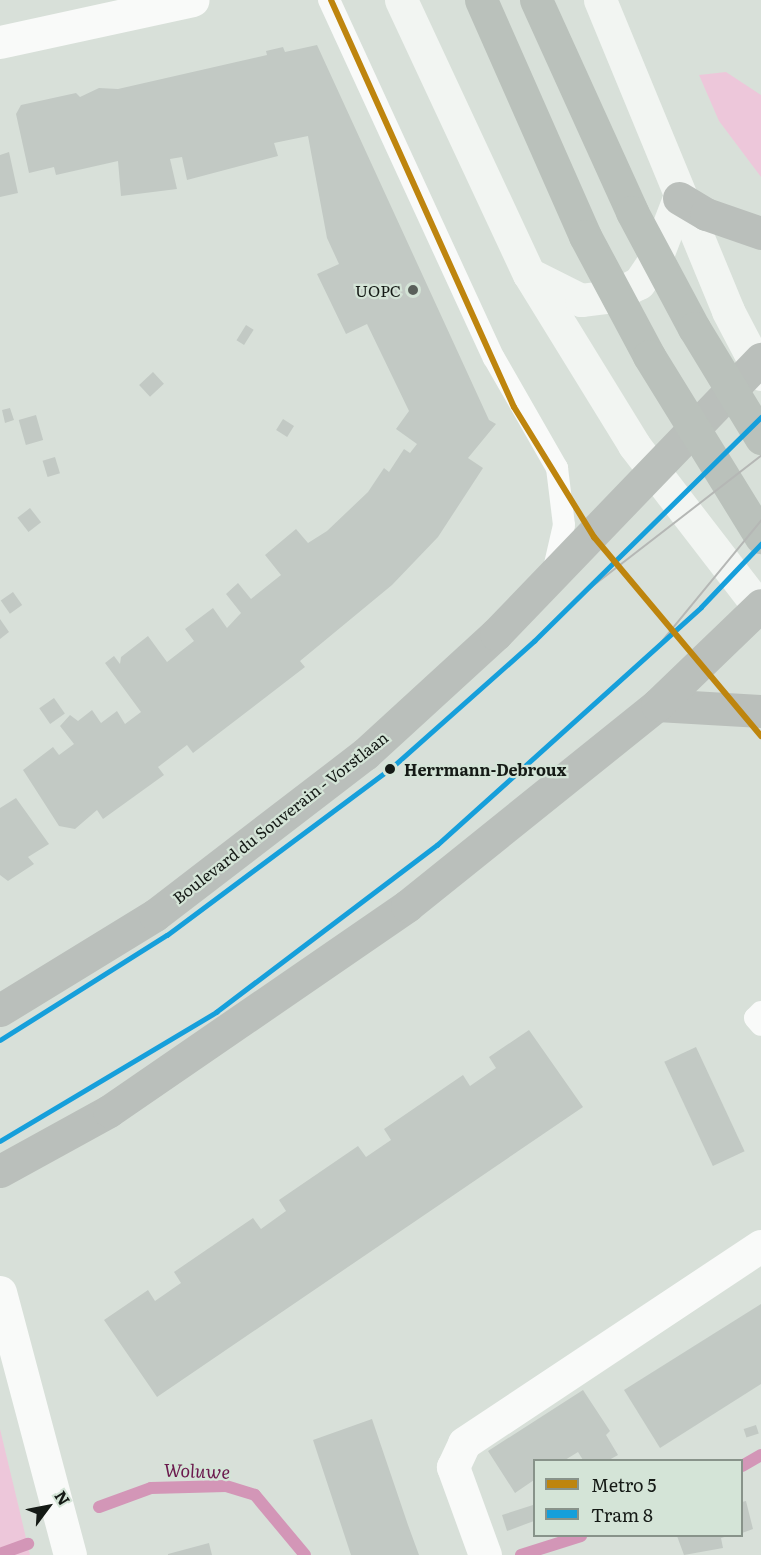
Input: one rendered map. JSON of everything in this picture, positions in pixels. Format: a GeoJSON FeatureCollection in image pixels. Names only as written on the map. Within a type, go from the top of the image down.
{"type":"FeatureCollection","features":[{"type":"Feature","properties":{"kind":"highway"},"geometry":{"type":"LineString","coordinates":[[481,0],[585,236],[649,356],[761,537]]}},
{"type":"Feature","properties":{"kind":"highway"},"geometry":{"type":"LineString","coordinates":[[536,0],[632,212],[694,328],[761,438]]}},
{"type":"Feature","properties":{"kind":"main road"},"geometry":{"type":"LineString","coordinates":[[0,1171],[109,1111],[398,913],[657,705],[760,607],[655,474],[529,274],[400,0]]}},
{"type":"Feature","properties":{"kind":"main road"},"geometry":{"type":"LineString","coordinates":[[600,0],[679,198],[759,366]]}},
{"type":"Feature","properties":{"kind":"main road"},"geometry":{"type":"LineString","coordinates":[[529,274],[581,300],[613,296],[639,283],[656,258],[679,198]]}},
{"type":"Feature","properties":{"kind":"main road"},"geometry":{"type":"LineString","coordinates":[[679,198],[706,214],[761,233]]}},
{"type":"Feature","properties":{"kind":"main road","name":"Boulevard du Souverain - Vorstlaan"},"geometry":{"type":"LineString","coordinates":[[0,1010],[154,915],[365,754],[496,633],[759,366]]}},
{"type":"Feature","properties":{"kind":"main road"},"geometry":{"type":"LineString","coordinates":[[657,705],[761,711]]}},
{"type":"Feature","properties":{"kind":"street"},"geometry":{"type":"LineString","coordinates":[[0,42],[153,4],[192,0]]}},
{"type":"Feature","properties":{"kind":"street"},"geometry":{"type":"LineString","coordinates":[[485,1555],[453,1467],[464,1443],[761,1246]]}},
{"type":"Feature","properties":{"kind":"street"},"geometry":{"type":"LineString","coordinates":[[0,1292],[70,1555]]}},
{"type":"Feature","properties":{"kind":"lane"},"geometry":{"type":"LineString","coordinates":[[329,0],[494,358],[557,468],[564,525],[553,573]]}},
{"type":"Feature","properties":{"kind":"lane"},"geometry":{"type":"LineString","coordinates":[[761,1012],[755,1018],[761,1025]]}},
{"type":"Feature","properties":{"kind":"shaded area"},"geometry":{"type":"Polygon","coordinates":[[[726,72],[761,95],[761,177],[719,121],[699,75],[726,72]]]}},
{"type":"Feature","properties":{"kind":"shaded area"},"geometry":{"type":"Polygon","coordinates":[[[0,1429],[18,1504],[30,1555],[0,1555],[0,1429]]]}},
{"type":"Feature","properties":{"kind":"building"},"geometry":{"type":"Polygon","coordinates":[[[317,45],[489,420],[496,424],[468,458],[483,468],[438,537],[392,585],[300,661],[305,667],[193,753],[187,745],[158,767],[164,775],[103,819],[97,810],[75,829],[59,826],[23,770],[53,747],[59,755],[74,744],[60,726],[70,715],[78,721],[92,710],[101,723],[117,711],[125,724],[141,712],[105,663],[114,656],[120,664],[121,657],[148,636],[167,662],[194,641],[185,629],[213,608],[227,628],[241,613],[226,594],[238,583],[251,599],[281,575],[265,555],[296,529],[308,543],[327,531],[368,492],[384,468],[389,472],[404,449],[410,453],[417,444],[396,429],[409,411],[367,324],[346,334],[317,274],[339,264],[327,238],[308,136],[274,143],[278,156],[187,180],[182,157],[170,159],[177,189],[121,196],[118,161],[56,175],[54,167],[29,173],[16,114],[21,105],[76,93],[80,97],[99,88],[118,89],[267,55],[266,51],[283,47],[285,52],[317,45]]]}},
{"type":"Feature","properties":{"kind":"building"},"geometry":{"type":"Polygon","coordinates":[[[9,152],[18,193],[0,197],[0,155],[9,152]]]}},
{"type":"Feature","properties":{"kind":"building"},"geometry":{"type":"Polygon","coordinates":[[[246,325],[254,330],[244,345],[236,340],[246,325]]]}},
{"type":"Feature","properties":{"kind":"building"},"geometry":{"type":"Polygon","coordinates":[[[153,372],[164,384],[150,397],[139,385],[153,372]]]}},
{"type":"Feature","properties":{"kind":"building"},"geometry":{"type":"Polygon","coordinates":[[[10,408],[14,420],[5,423],[2,410],[10,408]]]}},
{"type":"Feature","properties":{"kind":"building"},"geometry":{"type":"Polygon","coordinates":[[[36,415],[43,440],[26,445],[19,420],[36,415]]]}},
{"type":"Feature","properties":{"kind":"building"},"geometry":{"type":"Polygon","coordinates":[[[283,419],[294,426],[287,437],[276,430],[283,419]]]}},
{"type":"Feature","properties":{"kind":"building"},"geometry":{"type":"Polygon","coordinates":[[[55,457],[60,473],[48,477],[43,461],[55,457]]]}},
{"type":"Feature","properties":{"kind":"building"},"geometry":{"type":"Polygon","coordinates":[[[30,508],[41,522],[28,532],[17,518],[30,508]]]}},
{"type":"Feature","properties":{"kind":"building"},"geometry":{"type":"Polygon","coordinates":[[[13,592],[22,605],[10,614],[1,601],[13,592]]]}},
{"type":"Feature","properties":{"kind":"building"},"geometry":{"type":"Polygon","coordinates":[[[0,619],[9,632],[0,639],[0,619]]]}},
{"type":"Feature","properties":{"kind":"building"},"geometry":{"type":"Polygon","coordinates":[[[54,698],[65,714],[50,724],[39,708],[54,698]]]}},
{"type":"Feature","properties":{"kind":"building"},"geometry":{"type":"Polygon","coordinates":[[[16,798],[49,844],[28,857],[34,864],[8,881],[0,875],[0,808],[16,798]]]}},
{"type":"Feature","properties":{"kind":"building"},"geometry":{"type":"Polygon","coordinates":[[[529,1030],[583,1107],[157,1397],[104,1320],[148,1290],[155,1301],[181,1283],[174,1272],[253,1218],[261,1229],[286,1211],[279,1200],[358,1146],[366,1157],[391,1140],[384,1129],[463,1075],[470,1086],[496,1068],[489,1057],[529,1030]]]}},
{"type":"Feature","properties":{"kind":"building"},"geometry":{"type":"Polygon","coordinates":[[[696,1047],[745,1151],[713,1166],[664,1062],[696,1047]]]}},
{"type":"Feature","properties":{"kind":"building"},"geometry":{"type":"Polygon","coordinates":[[[761,1304],[761,1384],[660,1448],[624,1390],[761,1304]]]}},
{"type":"Feature","properties":{"kind":"building"},"geometry":{"type":"Polygon","coordinates":[[[583,1390],[610,1431],[606,1435],[618,1455],[611,1459],[582,1459],[578,1452],[567,1459],[533,1459],[533,1481],[515,1493],[488,1451],[583,1390]]]}},
{"type":"Feature","properties":{"kind":"building"},"geometry":{"type":"Polygon","coordinates":[[[372,1419],[419,1555],[351,1555],[313,1440],[372,1419]]]}},
{"type":"Feature","properties":{"kind":"building"},"geometry":{"type":"Polygon","coordinates":[[[756,1425],[759,1434],[746,1438],[744,1429],[756,1425]]]}},
{"type":"Feature","properties":{"kind":"building"},"geometry":{"type":"Polygon","coordinates":[[[746,1501],[753,1529],[743,1533],[743,1502],[746,1501]]]}},
{"type":"Feature","properties":{"kind":"building"},"geometry":{"type":"Polygon","coordinates":[[[533,1505],[533,1521],[507,1531],[502,1515],[533,1505]]]}},
{"type":"Feature","properties":{"kind":"building"},"geometry":{"type":"Polygon","coordinates":[[[677,1537],[724,1537],[721,1538],[723,1548],[684,1555],[677,1537]]]}},
{"type":"Feature","properties":{"kind":"building"},"geometry":{"type":"Polygon","coordinates":[[[209,1543],[212,1555],[168,1555],[168,1554],[209,1543]]]}},
{"type":"Feature","properties":{"kind":"waterway","name":"Woluwe"},"geometry":{"type":"LineString","coordinates":[[743,1465],[761,1455]]}},
{"type":"Feature","properties":{"kind":"waterway","name":"Woluwe"},"geometry":{"type":"LineString","coordinates":[[99,1507],[151,1488],[226,1486],[255,1495],[305,1555]]}},
{"type":"Feature","properties":{"kind":"waterway","name":"Woluwe"},"geometry":{"type":"LineString","coordinates":[[521,1555],[578,1537]]}},
{"type":"Feature","properties":{"kind":"waterway","name":"Woluwe"},"geometry":{"type":"LineString","coordinates":[[0,1554],[28,1544]]}},
{"type":"Feature","properties":{"kind":"tram line","name":"8"},"geometry":{"type":"LineString","coordinates":[[0,1040],[167,935],[390,769],[534,641],[761,417]]}},
{"type":"Feature","properties":{"kind":"tram line"},"geometry":{"type":"LineString","coordinates":[[585,592],[761,456]]}},
{"type":"Feature","properties":{"kind":"tram line"},"geometry":{"type":"LineString","coordinates":[[659,645],[761,521]]}},
{"type":"Feature","properties":{"kind":"tram line","name":"8"},"geometry":{"type":"LineString","coordinates":[[0,1141],[216,1012],[437,845],[701,607],[761,544]]}},
{"type":"Feature","properties":{"kind":"metro line","name":"5"},"geometry":{"type":"LineString","coordinates":[[331,0],[514,407],[594,537],[761,736]]}},
{"type":"Feature","properties":{"kind":"place","name":"UOPC"},"geometry":{"type":"Point","coordinates":[413,290]}},
{"type":"Feature","properties":{"kind":"place","name":"Herrmann-Debroux"},"geometry":{"type":"Point","coordinates":[390,769]}}]}
